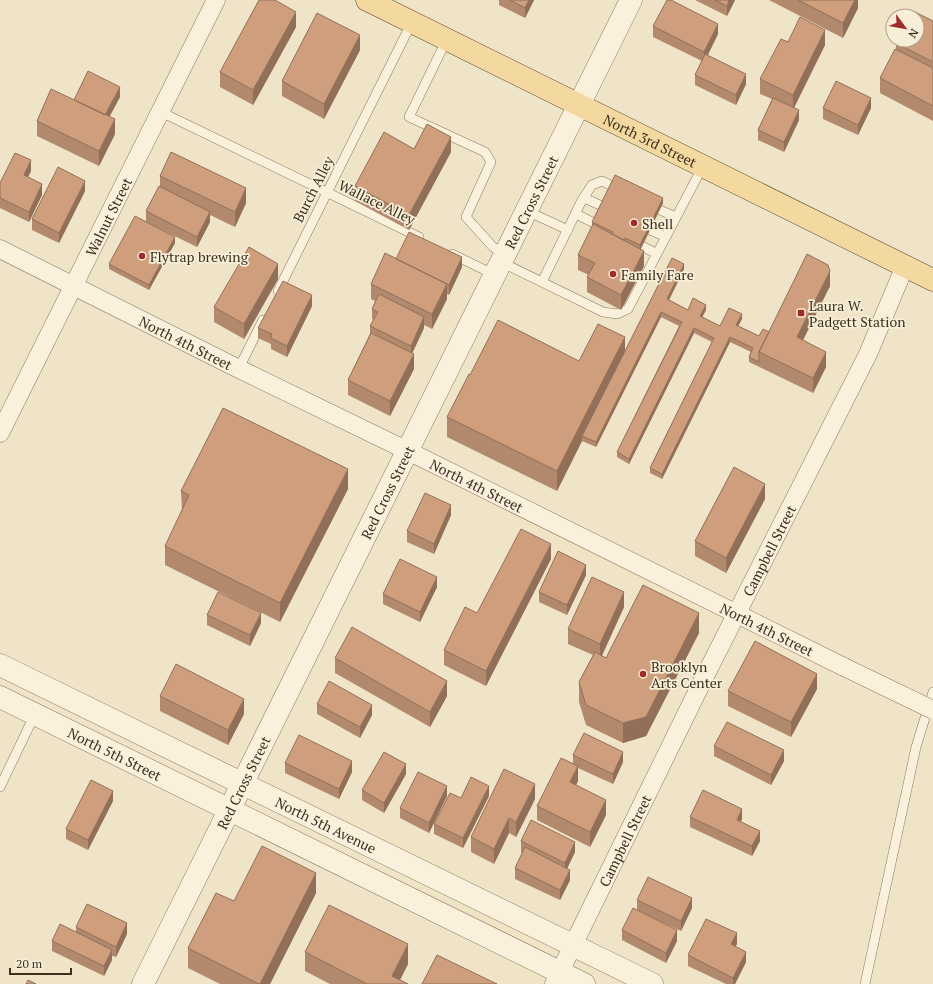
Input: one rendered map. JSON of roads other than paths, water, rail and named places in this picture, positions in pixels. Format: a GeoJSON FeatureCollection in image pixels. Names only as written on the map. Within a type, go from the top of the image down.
{"type":"FeatureCollection","features":[{"type":"Feature","properties":{"kind":"main road","name":"North 3rd Street"},"geometry":{"type":"LineString","coordinates":[[367,0],[933,280]]}},
{"type":"Feature","properties":{"kind":"street","name":"Walnut Street"},"geometry":{"type":"LineString","coordinates":[[0,433],[5,413],[74,286],[216,0]]}},
{"type":"Feature","properties":{"kind":"street","name":"Red Cross Street"},"geometry":{"type":"LineString","coordinates":[[143,984],[631,0]]}},
{"type":"Feature","properties":{"kind":"street","name":"North 4th Street"},"geometry":{"type":"LineString","coordinates":[[0,249],[933,710]]}},
{"type":"Feature","properties":{"kind":"street","name":"Campbell Street"},"geometry":{"type":"LineString","coordinates":[[557,978],[698,690],[868,354],[905,266]]}},
{"type":"Feature","properties":{"kind":"street","name":"North 5th Avenue"},"geometry":{"type":"LineString","coordinates":[[0,664],[652,984]]}},
{"type":"Feature","properties":{"kind":"street","name":"North 5th Street"},"geometry":{"type":"LineString","coordinates":[[0,697],[229,809]]}},
{"type":"Feature","properties":{"kind":"street","name":"North 5th Avenue"},"geometry":{"type":"LineString","coordinates":[[229,809],[557,978],[584,984]]}},
{"type":"Feature","properties":{"kind":"lane","name":"Burch Alley"},"geometry":{"type":"LineString","coordinates":[[274,298],[412,22]]}},
{"type":"Feature","properties":{"kind":"lane"},"geometry":{"type":"LineString","coordinates":[[447,39],[408,117],[484,152],[491,162],[466,217],[493,247],[501,264]]}},
{"type":"Feature","properties":{"kind":"lane","name":"Wallace Alley"},"geometry":{"type":"LineString","coordinates":[[161,112],[425,241]]}},
{"type":"Feature","properties":{"kind":"lane"},"geometry":{"type":"LineString","coordinates":[[446,251],[501,264],[603,312],[617,314],[628,309],[703,166]]}},
{"type":"Feature","properties":{"kind":"lane"},"geometry":{"type":"LineString","coordinates":[[542,282],[592,185],[602,181],[612,186]]}},
{"type":"Feature","properties":{"kind":"lane"},"geometry":{"type":"LineString","coordinates":[[584,198],[602,206]]}},
{"type":"Feature","properties":{"kind":"lane"},"geometry":{"type":"LineString","coordinates":[[660,210],[676,217]]}},
{"type":"Feature","properties":{"kind":"lane"},"geometry":{"type":"LineString","coordinates":[[526,211],[568,230]]}},
{"type":"Feature","properties":{"kind":"lane"},"geometry":{"type":"LineString","coordinates":[[576,214],[594,223]]}},
{"type":"Feature","properties":{"kind":"lane"},"geometry":{"type":"LineString","coordinates":[[650,230],[666,236]]}},
{"type":"Feature","properties":{"kind":"lane"},"geometry":{"type":"LineString","coordinates":[[642,246],[657,254]]}},
{"type":"Feature","properties":{"kind":"lane"},"geometry":{"type":"LineString","coordinates":[[239,368],[267,312]]}},
{"type":"Feature","properties":{"kind":"lane"},"geometry":{"type":"LineString","coordinates":[[865,984],[916,747],[933,692]]}},
{"type":"Feature","properties":{"kind":"lane"},"geometry":{"type":"LineString","coordinates":[[0,787],[35,714]]}},
{"type":"Feature","properties":{"kind":"place","name":"Shell"},"geometry":{"type":"Point","coordinates":[634,223]}},
{"type":"Feature","properties":{"kind":"place","name":"Flytrap brewing"},"geometry":{"type":"Point","coordinates":[142,256]}},
{"type":"Feature","properties":{"kind":"place","name":"Family Fare"},"geometry":{"type":"Point","coordinates":[613,274]}},
{"type":"Feature","properties":{"kind":"place","name":"Laura W. Padgett Station"},"geometry":{"type":"Point","coordinates":[801,313]}},
{"type":"Feature","properties":{"kind":"place","name":"Brooklyn Arts Center"},"geometry":{"type":"Point","coordinates":[643,674]}}]}
